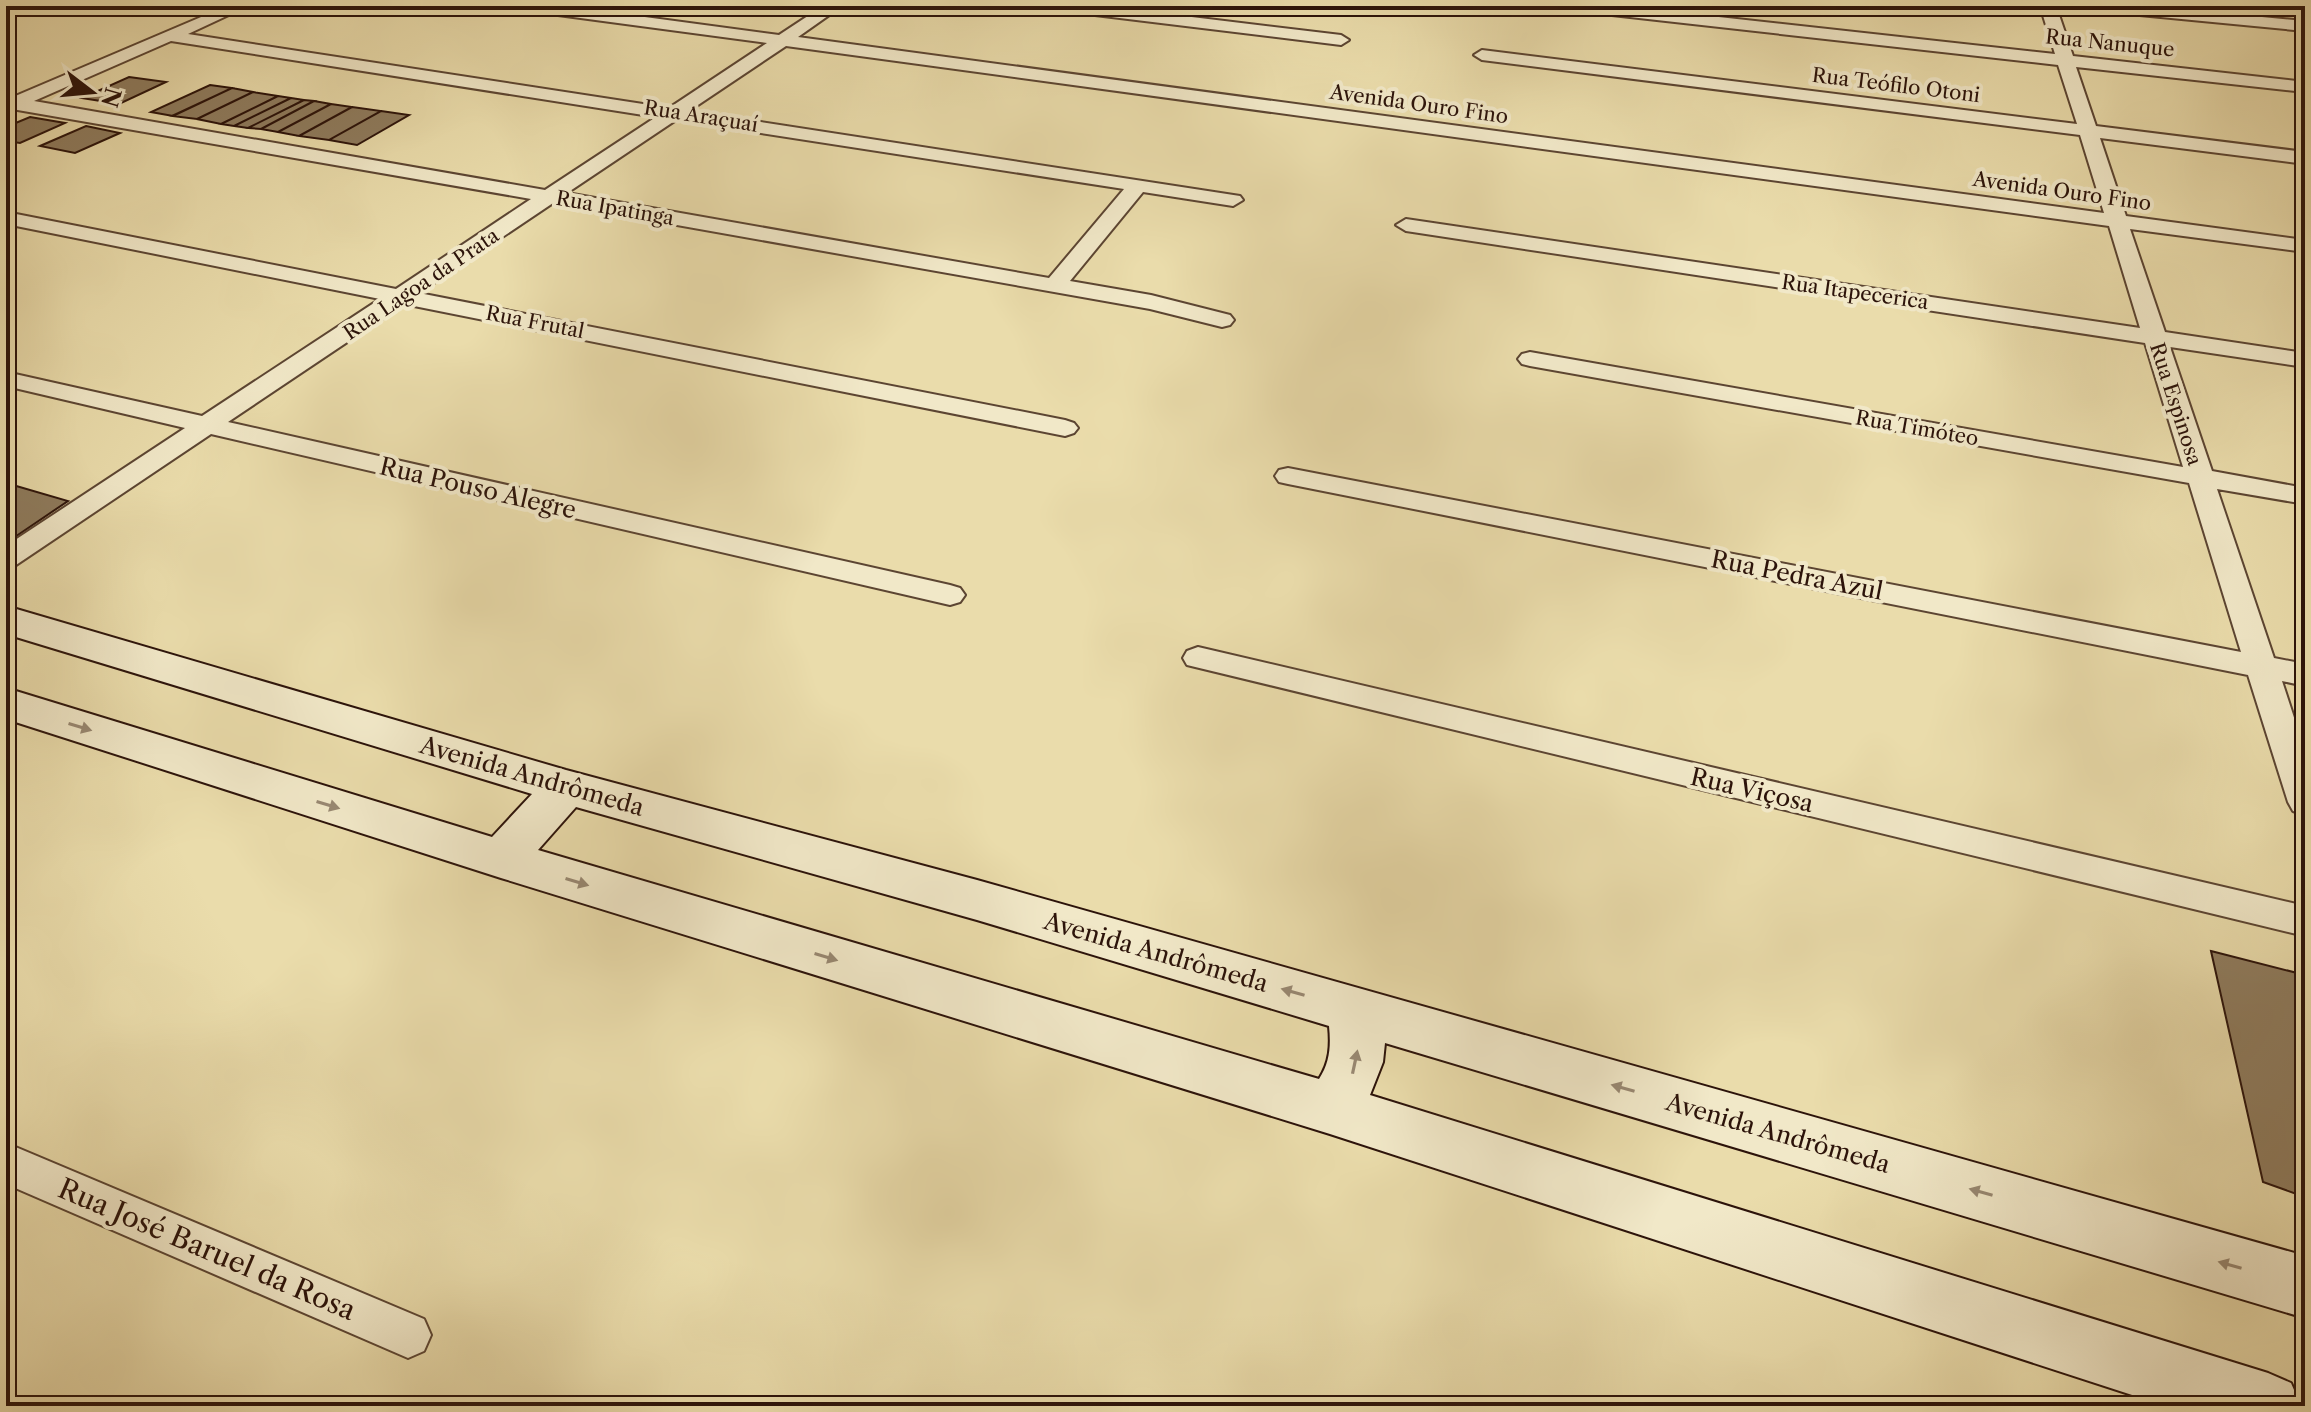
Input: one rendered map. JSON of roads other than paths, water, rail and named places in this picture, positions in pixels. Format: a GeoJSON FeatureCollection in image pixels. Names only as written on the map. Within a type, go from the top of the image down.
{"type":"FeatureCollection","features":[{"type":"Feature","properties":{"kind":"main road","name":"Avenida Andrômeda"},"geometry":{"type":"LineString","coordinates":[[6,620],[566,787],[1353,1009],[2305,1287]]}},
{"type":"Feature","properties":{"kind":"main road"},"geometry":{"type":"LineString","coordinates":[[6,703],[501,859],[1330,1108],[2268,1406]]}},
{"type":"Feature","properties":{"kind":"main road"},"geometry":{"type":"LineString","coordinates":[[501,859],[566,787]]}},
{"type":"Feature","properties":{"kind":"main road"},"geometry":{"type":"LineString","coordinates":[[1330,1108],[1348,1087],[1357,1064],[1359,1036],[1353,1009]]}},
{"type":"Feature","properties":{"kind":"street"},"geometry":{"type":"LineString","coordinates":[[9,103],[240,6]]}},
{"type":"Feature","properties":{"kind":"street","name":"Avenida Ouro Fino"},"geometry":{"type":"LineString","coordinates":[[528,6],[2305,246]]}},
{"type":"Feature","properties":{"kind":"street","name":"Rua Lagoa da Prata"},"geometry":{"type":"LineString","coordinates":[[6,559],[834,6]]}},
{"type":"Feature","properties":{"kind":"street"},"geometry":{"type":"LineString","coordinates":[[1062,6],[1341,40]]}},
{"type":"Feature","properties":{"kind":"street","name":"Rua Nanuque"},"geometry":{"type":"LineString","coordinates":[[1576,6],[2305,87]]}},
{"type":"Feature","properties":{"kind":"street","name":"Rua Espinosa"},"geometry":{"type":"LineString","coordinates":[[2048,6],[2305,802]]}},
{"type":"Feature","properties":{"kind":"street"},"geometry":{"type":"LineString","coordinates":[[2098,6],[2305,26]]}},
{"type":"Feature","properties":{"kind":"street","name":"Rua Araçuaí"},"geometry":{"type":"LineString","coordinates":[[169,36],[1233,200]]}},
{"type":"Feature","properties":{"kind":"street","name":"Rua Teófilo Otoni"},"geometry":{"type":"LineString","coordinates":[[1482,55],[2305,158]]}},
{"type":"Feature","properties":{"kind":"street","name":"Rua Ipatinga"},"geometry":{"type":"LineString","coordinates":[[9,103],[1151,302],[1222,320]]}},
{"type":"Feature","properties":{"kind":"street"},"geometry":{"type":"LineString","coordinates":[[1055,285],[1138,185]]}},
{"type":"Feature","properties":{"kind":"street","name":"Rua Frutal"},"geometry":{"type":"LineString","coordinates":[[6,218],[1065,428]]}},
{"type":"Feature","properties":{"kind":"street","name":"Rua Itapecerica"},"geometry":{"type":"LineString","coordinates":[[1406,225],[2305,360]]}},
{"type":"Feature","properties":{"kind":"street","name":"Rua Timóteo"},"geometry":{"type":"LineString","coordinates":[[1530,359],[2305,496]]}},
{"type":"Feature","properties":{"kind":"street","name":"Rua Pouso Alegre"},"geometry":{"type":"LineString","coordinates":[[6,379],[950,595]]}},
{"type":"Feature","properties":{"kind":"street","name":"Rua Pedra Azul"},"geometry":{"type":"LineString","coordinates":[[1288,476],[2305,675]]}},
{"type":"Feature","properties":{"kind":"street","name":"Rua Viçosa"},"geometry":{"type":"LineString","coordinates":[[1198,658],[2305,921]]}},
{"type":"Feature","properties":{"kind":"street","name":"Rua José Baruel da Rosa"},"geometry":{"type":"LineString","coordinates":[[6,1163],[408,1335]]}}]}
